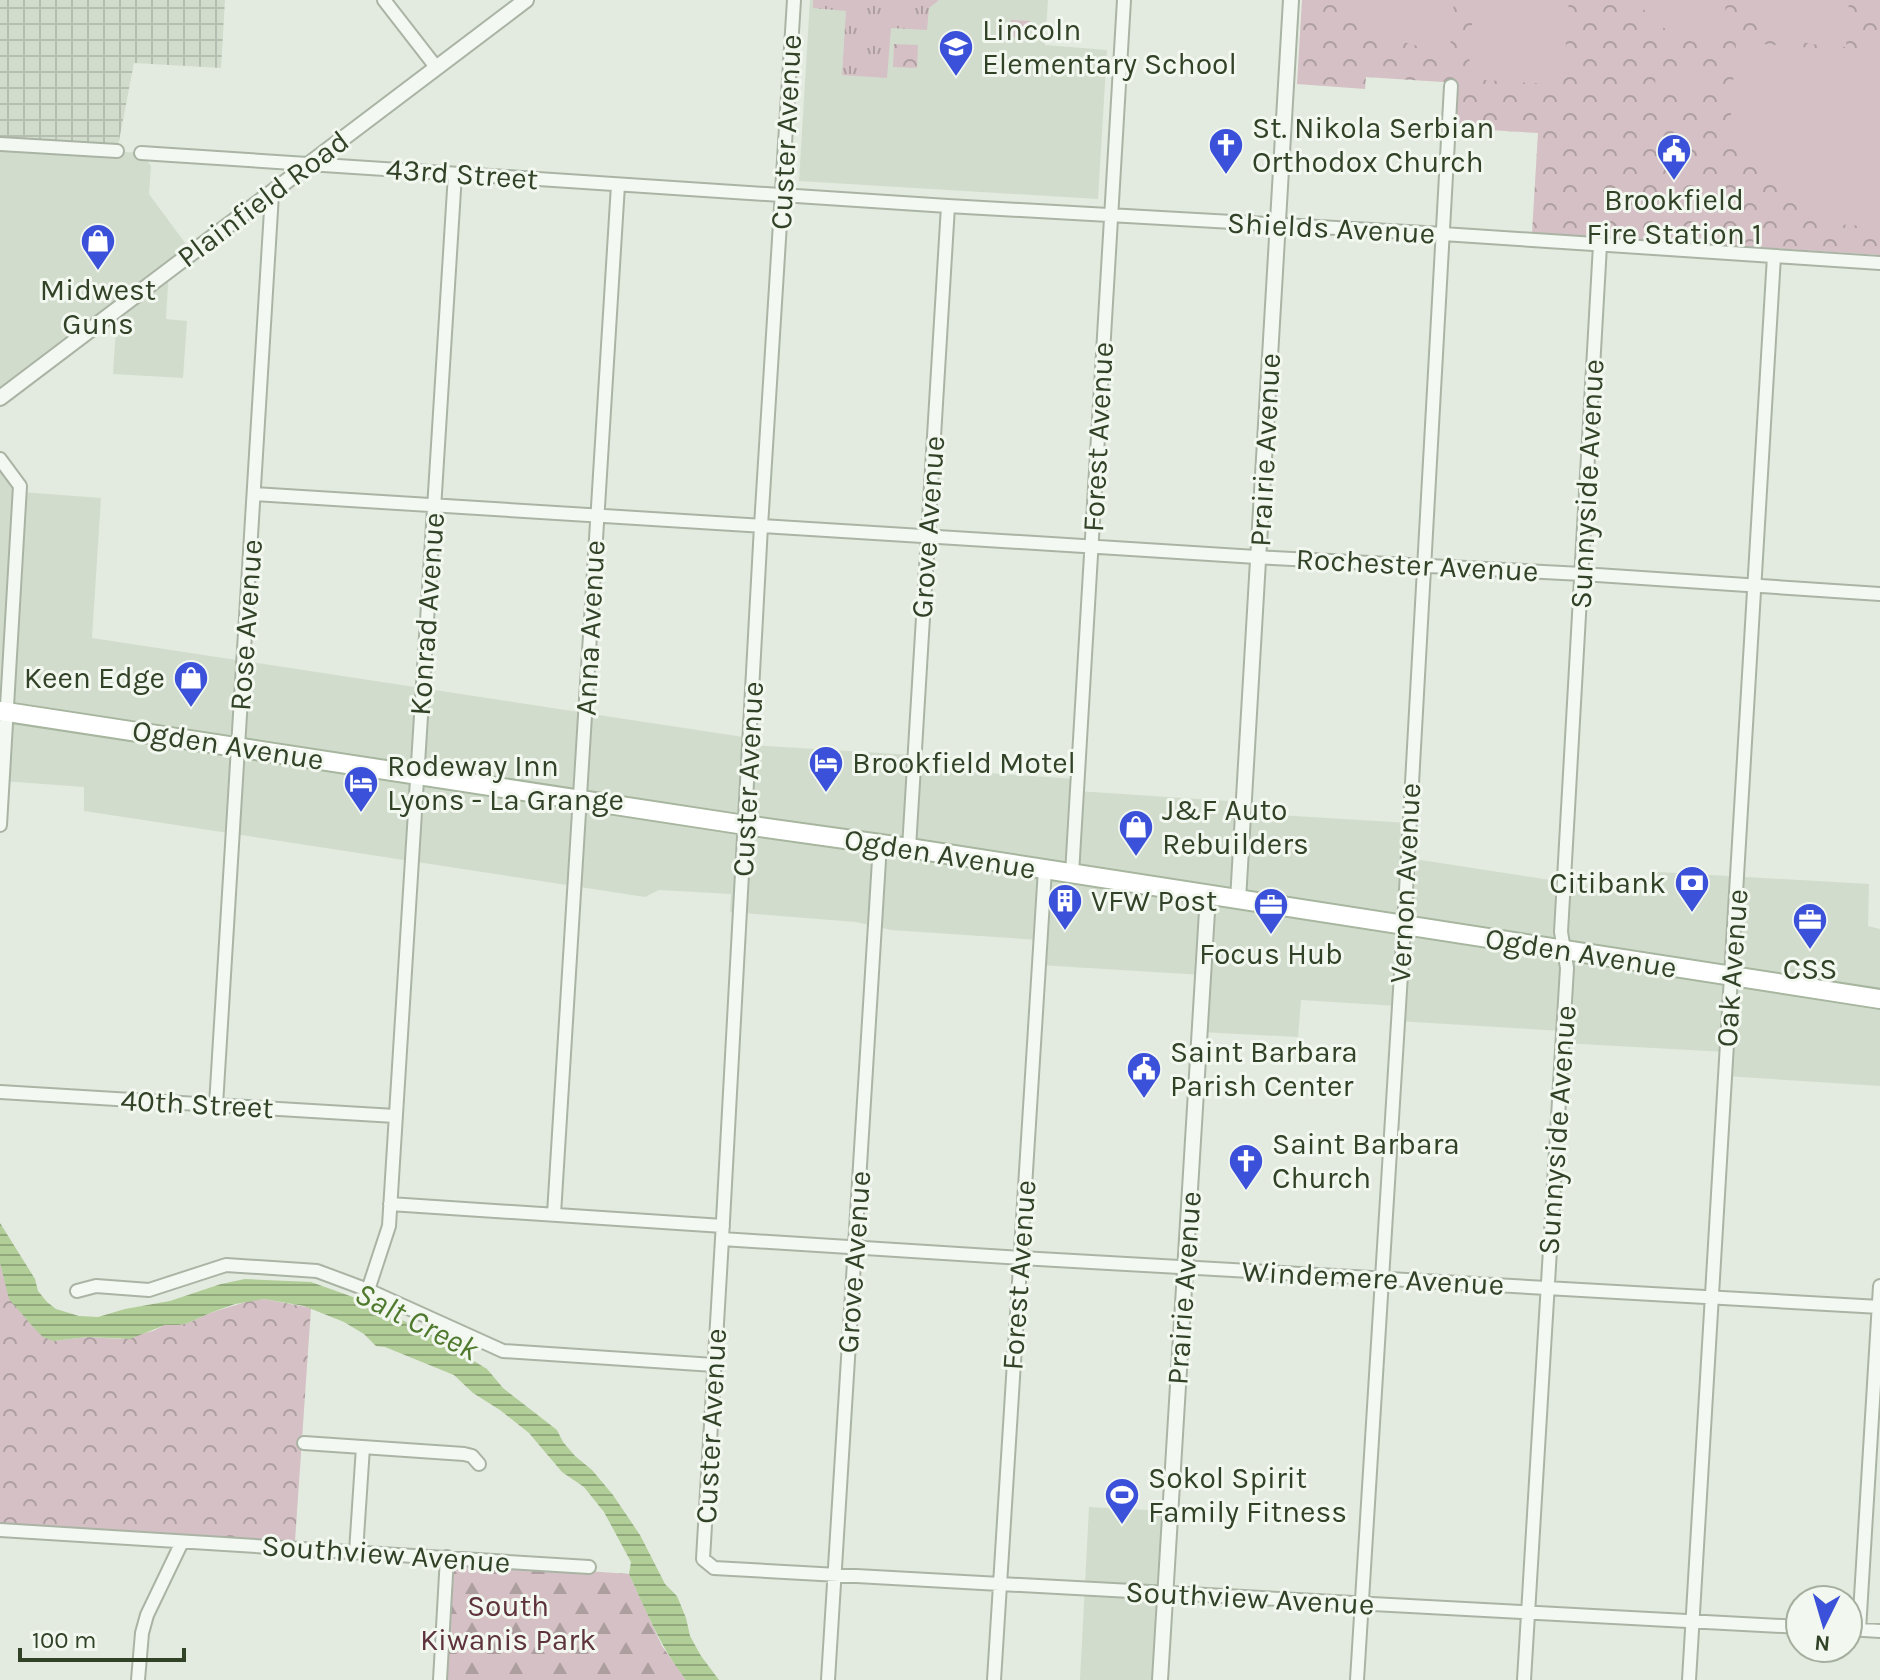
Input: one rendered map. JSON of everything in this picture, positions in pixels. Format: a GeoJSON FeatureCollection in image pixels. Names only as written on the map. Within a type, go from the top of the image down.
{"type":"FeatureCollection","features":[{"type":"Feature","properties":{"kind":"main road","name":"Ogden Avenue"},"geometry":{"type":"LineString","coordinates":[[3,711],[1880,999]]}},
{"type":"Feature","properties":{"kind":"street"},"geometry":{"type":"LineString","coordinates":[[384,0],[436,67]]}},
{"type":"Feature","properties":{"kind":"street","name":"Plainfield Road"},"geometry":{"type":"LineString","coordinates":[[0,398],[526,0]]}},
{"type":"Feature","properties":{"kind":"street","name":"Custer Avenue"},"geometry":{"type":"LineString","coordinates":[[703,1559],[794,0]]}},
{"type":"Feature","properties":{"kind":"street","name":"Forest Avenue"},"geometry":{"type":"LineString","coordinates":[[1072,874],[1124,0]]}},
{"type":"Feature","properties":{"kind":"street","name":"Prairie Avenue"},"geometry":{"type":"LineString","coordinates":[[1238,900],[1291,0]]}},
{"type":"Feature","properties":{"kind":"street","name":"Vernon Avenue"},"geometry":{"type":"LineString","coordinates":[[1357,1680],[1404,926],[1451,86]]}},
{"type":"Feature","properties":{"kind":"street"},"geometry":{"type":"LineString","coordinates":[[0,144],[117,151]]}},
{"type":"Feature","properties":{"kind":"street","name":"43rd Street"},"geometry":{"type":"LineString","coordinates":[[141,153],[783,195]]}},
{"type":"Feature","properties":{"kind":"street","name":"Konrad Avenue"},"geometry":{"type":"LineString","coordinates":[[368,1290],[389,1226],[455,174]]}},
{"type":"Feature","properties":{"kind":"street","name":"Anna Avenue"},"geometry":{"type":"LineString","coordinates":[[554,1214],[618,185]]}},
{"type":"Feature","properties":{"kind":"street","name":"Rose Avenue"},"geometry":{"type":"LineString","coordinates":[[216,1105],[272,194]]}},
{"type":"Feature","properties":{"kind":"street","name":"Shields Avenue"},"geometry":{"type":"LineString","coordinates":[[783,195],[1880,263]]}},
{"type":"Feature","properties":{"kind":"street","name":"Grove Avenue"},"geometry":{"type":"LineString","coordinates":[[909,848],[948,206]]}},
{"type":"Feature","properties":{"kind":"street","name":"Sunnyside Avenue"},"geometry":{"type":"LineString","coordinates":[[1524,1680],[1567,968],[1561,932],[1600,245]]}},
{"type":"Feature","properties":{"kind":"street","name":"Oak Avenue"},"geometry":{"type":"LineString","coordinates":[[1689,1680],[1774,256]]}},
{"type":"Feature","properties":{"kind":"street"},"geometry":{"type":"LineString","coordinates":[[0,459],[20,486],[3,711],[0,825]]}},
{"type":"Feature","properties":{"kind":"street","name":"Rochester Avenue"},"geometry":{"type":"LineString","coordinates":[[254,494],[1880,594]]}},
{"type":"Feature","properties":{"kind":"street","name":"Grove Avenue"},"geometry":{"type":"LineString","coordinates":[[828,1680],[880,844]]}},
{"type":"Feature","properties":{"kind":"street","name":"Forest Avenue"},"geometry":{"type":"LineString","coordinates":[[994,1680],[1045,869]]}},
{"type":"Feature","properties":{"kind":"street","name":"Prairie Avenue"},"geometry":{"type":"LineString","coordinates":[[1160,1680],[1208,895]]}},
{"type":"Feature","properties":{"kind":"street","name":"40th Street"},"geometry":{"type":"LineString","coordinates":[[0,1092],[395,1116]]}},
{"type":"Feature","properties":{"kind":"street"},"geometry":{"type":"LineString","coordinates":[[390,1204],[554,1214],[722,1232]]}},
{"type":"Feature","properties":{"kind":"street","name":"Windemere Avenue"},"geometry":{"type":"LineString","coordinates":[[722,1232],[855,1248],[1879,1307]]}},
{"type":"Feature","properties":{"kind":"street"},"geometry":{"type":"LineString","coordinates":[[77,1291],[96,1286],[149,1290],[226,1265],[317,1271],[368,1290],[503,1351],[714,1365]]}},
{"type":"Feature","properties":{"kind":"street"},"geometry":{"type":"LineString","coordinates":[[1857,1584],[1880,1286]]}},
{"type":"Feature","properties":{"kind":"street"},"geometry":{"type":"LineString","coordinates":[[304,1443],[464,1454],[472,1456],[479,1464]]}},
{"type":"Feature","properties":{"kind":"street"},"geometry":{"type":"LineString","coordinates":[[356,1552],[363,1447]]}},
{"type":"Feature","properties":{"kind":"street","name":"Southview Avenue"},"geometry":{"type":"LineString","coordinates":[[0,1530],[589,1567]]}},
{"type":"Feature","properties":{"kind":"street"},"geometry":{"type":"LineString","coordinates":[[138,1680],[142,1633],[147,1615],[182,1542]]}},
{"type":"Feature","properties":{"kind":"street"},"geometry":{"type":"LineString","coordinates":[[440,1680],[447,1557]]}},
{"type":"Feature","properties":{"kind":"street","name":"Southview Avenue"},"geometry":{"type":"LineString","coordinates":[[703,1559],[714,1568],[1784,1626]]}},
{"type":"Feature","properties":{"kind":"shaded area"},"geometry":{"type":"Polygon","coordinates":[[[0,0],[225,0],[221,68],[134,63],[117,151],[0,144],[0,0]]]}},
{"type":"Feature","properties":{"kind":"shaded area","name":"Lincoln Elementary School"},"geometry":{"type":"Polygon","coordinates":[[[810,0],[1048,0],[1045,45],[1107,50],[1098,199],[799,181],[810,0]]]}},
{"type":"Feature","properties":{"kind":"shaded area"},"geometry":{"type":"Polygon","coordinates":[[[0,144],[141,153],[151,166],[149,194],[191,251],[169,266],[166,319],[187,321],[183,378],[113,374],[117,312],[0,396],[0,144]]]}},
{"type":"Feature","properties":{"kind":"shaded area"},"geometry":{"type":"Polygon","coordinates":[[[0,457],[22,492],[101,498],[92,638],[750,738],[750,745],[914,755],[914,768],[1077,779],[1077,791],[1244,802],[1244,813],[1409,823],[1408,858],[1628,892],[1643,890],[1651,874],[1659,872],[1869,884],[1868,926],[1880,929],[1880,1086],[1725,1076],[1726,1052],[1562,1043],[1562,1031],[1397,1021],[1397,1006],[1301,1000],[1298,1037],[1200,1032],[1203,975],[1039,965],[1040,940],[891,930],[856,922],[730,912],[731,894],[659,890],[645,897],[84,811],[84,787],[3,781],[0,825],[0,457]]]}},
{"type":"Feature","properties":{"kind":"shaded area","name":"Salt Creek"},"geometry":{"type":"Polygon","coordinates":[[[0,1223],[47,1302],[56,1309],[79,1316],[98,1317],[170,1301],[245,1279],[311,1282],[364,1301],[428,1333],[487,1369],[503,1388],[557,1430],[575,1456],[592,1470],[613,1495],[640,1535],[665,1584],[677,1596],[690,1636],[719,1680],[686,1680],[654,1629],[629,1574],[631,1562],[604,1512],[584,1487],[562,1472],[529,1433],[473,1393],[454,1375],[376,1346],[344,1322],[304,1306],[264,1299],[235,1304],[188,1323],[165,1325],[130,1339],[88,1337],[53,1341],[43,1337],[9,1299],[0,1263],[0,1223]]]}},
{"type":"Feature","properties":{"kind":"shaded area"},"geometry":{"type":"Polygon","coordinates":[[[1089,1507],[1167,1511],[1156,1680],[1080,1680],[1089,1507]]]}},
{"type":"Feature","properties":{"kind":"green space"},"geometry":{"type":"Polygon","coordinates":[[[813,0],[939,0],[929,8],[927,30],[891,28],[887,78],[842,75],[846,11],[813,8],[813,0]]]}},
{"type":"Feature","properties":{"kind":"green space"},"geometry":{"type":"Polygon","coordinates":[[[1302,0],[1880,0],[1880,255],[1532,233],[1538,133],[1456,128],[1458,83],[1366,77],[1365,89],[1297,84],[1302,0]]]}},
{"type":"Feature","properties":{"kind":"green space"},"geometry":{"type":"Polygon","coordinates":[[[1346,0],[1454,0],[1450,51],[1392,38],[1366,23],[1346,0]]]}},
{"type":"Feature","properties":{"kind":"green space"},"geometry":{"type":"Polygon","coordinates":[[[1474,0],[1569,0],[1563,85],[1468,79],[1474,0]]]}},
{"type":"Feature","properties":{"kind":"green space"},"geometry":{"type":"Polygon","coordinates":[[[1637,0],[1726,0],[1723,34],[1716,46],[1681,38],[1652,19],[1637,0]]]}},
{"type":"Feature","properties":{"kind":"green space"},"geometry":{"type":"Polygon","coordinates":[[[1753,0],[1849,0],[1846,47],[1817,45],[1780,32],[1770,24],[1753,0]]]}},
{"type":"Feature","properties":{"kind":"green space"},"geometry":{"type":"Polygon","coordinates":[[[1011,20],[1030,21],[1029,38],[1010,37],[1011,20]]]}},
{"type":"Feature","properties":{"kind":"green space"},"geometry":{"type":"Polygon","coordinates":[[[1736,42],[1880,53],[1880,227],[1817,223],[1730,127],[1736,42]]]}},
{"type":"Feature","properties":{"kind":"green space"},"geometry":{"type":"Polygon","coordinates":[[[894,44],[918,45],[917,68],[893,67],[894,44]]]}},
{"type":"Feature","properties":{"kind":"green space"},"geometry":{"type":"Polygon","coordinates":[[[1656,68],[1705,71],[1703,96],[1651,96],[1656,68]]]}},
{"type":"Feature","properties":{"kind":"green space"},"geometry":{"type":"Polygon","coordinates":[[[0,1263],[10,1299],[34,1328],[53,1341],[88,1337],[121,1339],[165,1325],[188,1323],[210,1313],[264,1299],[311,1308],[295,1541],[0,1524],[0,1263]]]}},
{"type":"Feature","properties":{"kind":"green space","name":"South Kiwanis Park"},"geometry":{"type":"Polygon","coordinates":[[[460,1562],[629,1574],[662,1646],[686,1680],[445,1680],[452,1572],[460,1562]]]}},
{"type":"Feature","properties":{"kind":"place","name":"Lincoln Elementary School"},"geometry":{"type":"Point","coordinates":[956,78]}},
{"type":"Feature","properties":{"kind":"place","name":"St. Nikola Serbian Orthodox Church"},"geometry":{"type":"Point","coordinates":[1226,176]}},
{"type":"Feature","properties":{"kind":"place","name":"Brookfield Fire Station 1"},"geometry":{"type":"Point","coordinates":[1674,182]}},
{"type":"Feature","properties":{"kind":"place","name":"Midwest Guns"},"geometry":{"type":"Point","coordinates":[98,272]}},
{"type":"Feature","properties":{"kind":"place","name":"Keen Edge"},"geometry":{"type":"Point","coordinates":[191,709]}},
{"type":"Feature","properties":{"kind":"place","name":"Brookfield Motel"},"geometry":{"type":"Point","coordinates":[826,794]}},
{"type":"Feature","properties":{"kind":"place","name":"Rodeway Inn Lyons - La Grange"},"geometry":{"type":"Point","coordinates":[361,814]}},
{"type":"Feature","properties":{"kind":"place","name":"J&F Auto Rebuilders"},"geometry":{"type":"Point","coordinates":[1136,858]}},
{"type":"Feature","properties":{"kind":"place","name":"Citibank"},"geometry":{"type":"Point","coordinates":[1692,914]}},
{"type":"Feature","properties":{"kind":"place","name":"VFW Post"},"geometry":{"type":"Point","coordinates":[1065,932]}},
{"type":"Feature","properties":{"kind":"place","name":"Focus Hub"},"geometry":{"type":"Point","coordinates":[1271,936]}},
{"type":"Feature","properties":{"kind":"place","name":"CSS"},"geometry":{"type":"Point","coordinates":[1810,951]}},
{"type":"Feature","properties":{"kind":"place","name":"Saint Barbara Parish Center"},"geometry":{"type":"Point","coordinates":[1144,1100]}},
{"type":"Feature","properties":{"kind":"place","name":"Saint Barbara Church"},"geometry":{"type":"Point","coordinates":[1246,1192]}},
{"type":"Feature","properties":{"kind":"place","name":"Sokol Spirit Family Fitness"},"geometry":{"type":"Point","coordinates":[1122,1526]}}]}
